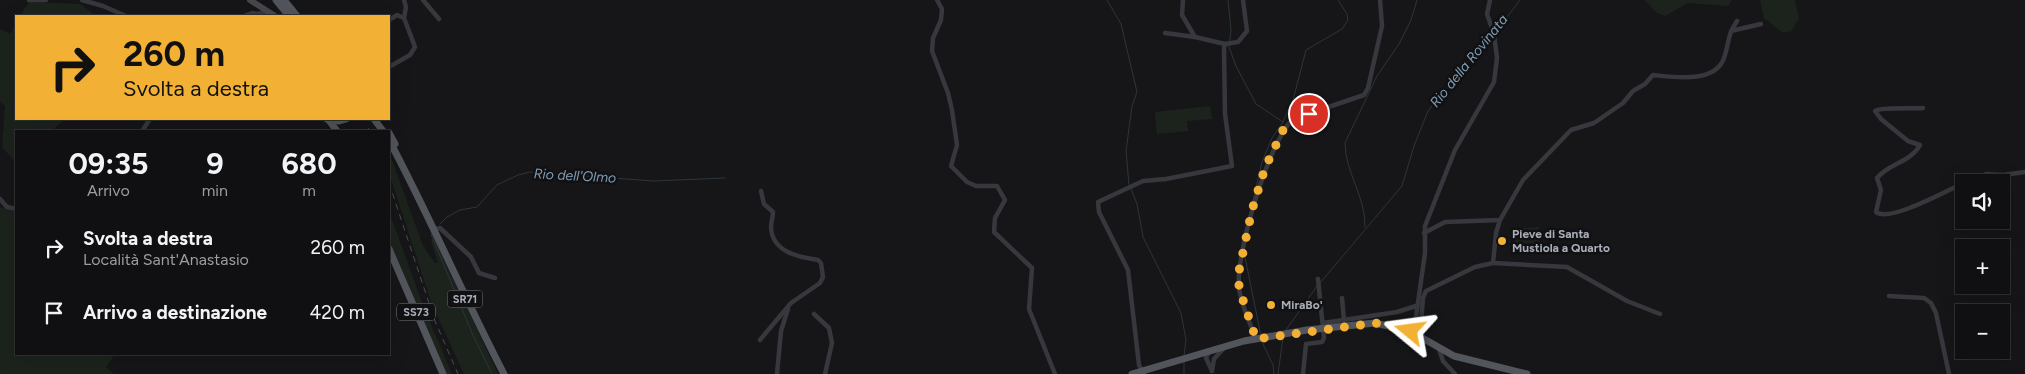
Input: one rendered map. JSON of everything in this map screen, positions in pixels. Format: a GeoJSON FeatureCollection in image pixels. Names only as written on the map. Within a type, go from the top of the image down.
{"type":"FeatureCollection","features":[{"type":"Feature","properties":{"kind":"main road"},"geometry":{"type":"LineString","coordinates":[[248,0],[266,14]]}},
{"type":"Feature","properties":{"kind":"main road"},"geometry":{"type":"LineString","coordinates":[[278,0],[290,15]]}},
{"type":"Feature","properties":{"kind":"main road"},"geometry":{"type":"LineString","coordinates":[[284,0],[296,15]]}},
{"type":"Feature","properties":{"kind":"main road","name":"SR71"},"geometry":{"type":"LineString","coordinates":[[390,136],[427,207],[431,221]]}},
{"type":"Feature","properties":{"kind":"main road","name":"SR71"},"geometry":{"type":"LineString","coordinates":[[390,142],[435,229],[465,298],[504,374]]}},
{"type":"Feature","properties":{"kind":"main road","name":"SS73"},"geometry":{"type":"LineString","coordinates":[[390,251],[443,374]]}},
{"type":"Feature","properties":{"kind":"main road"},"geometry":{"type":"LineString","coordinates":[[1132,374],[1144,372],[1210,350],[1256,339],[1323,326],[1375,323],[1413,330],[1439,349],[1454,356],[1527,374]]}},
{"type":"Feature","properties":{"kind":"street"},"geometry":{"type":"LineString","coordinates":[[29,0],[46,0]]}},
{"type":"Feature","properties":{"kind":"street"},"geometry":{"type":"LineString","coordinates":[[82,0],[124,15]]}},
{"type":"Feature","properties":{"kind":"street"},"geometry":{"type":"LineString","coordinates":[[390,66],[410,55],[415,47],[404,18],[406,6],[404,0]]}},
{"type":"Feature","properties":{"kind":"street"},"geometry":{"type":"LineString","coordinates":[[423,0],[439,18]]}},
{"type":"Feature","properties":{"kind":"street"},"geometry":{"type":"LineString","coordinates":[[937,0],[942,9],[941,20],[933,38],[932,51],[948,92],[958,145],[951,166],[968,182],[976,186],[997,186],[1001,190],[1005,200],[995,218],[994,232],[1032,268],[1029,309],[1055,374]]}},
{"type":"Feature","properties":{"kind":"street"},"geometry":{"type":"LineString","coordinates":[[1183,0],[1182,15],[1194,37]]}},
{"type":"Feature","properties":{"kind":"street"},"geometry":{"type":"LineString","coordinates":[[1166,33],[1225,44],[1238,42],[1247,31],[1243,0]]}},
{"type":"Feature","properties":{"kind":"street"},"geometry":{"type":"LineString","coordinates":[[1256,339],[1239,288],[1239,271],[1252,210],[1265,168],[1285,126],[1293,119],[1364,95],[1368,88],[1382,26],[1380,0]]}},
{"type":"Feature","properties":{"kind":"street"},"geometry":{"type":"LineString","coordinates":[[1413,330],[1425,253],[1424,233],[1455,150],[1494,82],[1497,58],[1494,34],[1487,14],[1490,0]]}},
{"type":"Feature","properties":{"kind":"street"},"geometry":{"type":"LineString","coordinates":[[247,15],[252,13],[266,14]]}},
{"type":"Feature","properties":{"kind":"street"},"geometry":{"type":"LineString","coordinates":[[390,19],[397,15],[404,18]]}},
{"type":"Feature","properties":{"kind":"street"},"geometry":{"type":"LineString","coordinates":[[1493,263],[1496,233],[1500,220],[1523,180],[1571,130],[1594,124],[1622,103],[1633,91],[1645,84],[1653,75],[1678,77],[1704,75],[1716,69],[1724,56],[1727,38],[1738,22]]}},
{"type":"Feature","properties":{"kind":"street"},"geometry":{"type":"LineString","coordinates":[[1731,31],[1761,24]]}},
{"type":"Feature","properties":{"kind":"street"},"geometry":{"type":"LineString","coordinates":[[1144,372],[1139,365],[1128,270],[1099,212],[1098,202],[1143,181],[1166,179],[1232,166],[1225,114],[1225,44]]}},
{"type":"Feature","properties":{"kind":"street"},"geometry":{"type":"LineString","coordinates":[[1923,108],[1896,110],[1881,108],[1874,111],[1908,141],[1920,145],[1914,154],[1892,166],[1877,178],[1881,190],[1876,212],[1882,215],[1889,214],[1917,205],[1955,187]]}},
{"type":"Feature","properties":{"kind":"street"},"geometry":{"type":"LineString","coordinates":[[2010,175],[2025,172]]}},
{"type":"Feature","properties":{"kind":"street"},"geometry":{"type":"LineString","coordinates":[[760,340],[791,303],[820,283],[824,277],[818,260],[789,254],[780,247],[771,230],[773,212],[764,204],[761,191]]}},
{"type":"Feature","properties":{"kind":"street"},"geometry":{"type":"LineString","coordinates":[[0,199],[2,204],[15,209]]}},
{"type":"Feature","properties":{"kind":"street"},"geometry":{"type":"LineString","coordinates":[[1424,233],[1445,222],[1500,220]]}},
{"type":"Feature","properties":{"kind":"street"},"geometry":{"type":"LineString","coordinates":[[435,229],[440,228],[471,257],[479,273],[495,278]]}},
{"type":"Feature","properties":{"kind":"street"},"geometry":{"type":"LineString","coordinates":[[1413,330],[1421,324],[1423,298],[1426,291],[1475,267],[1493,263],[1567,267],[1626,301],[1660,314]]}},
{"type":"Feature","properties":{"kind":"street"},"geometry":{"type":"LineString","coordinates":[[1303,374],[1306,344],[1322,342],[1323,326],[1318,279]]}},
{"type":"Feature","properties":{"kind":"street"},"geometry":{"type":"LineString","coordinates":[[1889,296],[1924,298],[1931,303],[1936,313],[1949,374]]}},
{"type":"Feature","properties":{"kind":"street"},"geometry":{"type":"LineString","coordinates":[[1342,298],[1344,320]]}},
{"type":"Feature","properties":{"kind":"street"},"geometry":{"type":"LineString","coordinates":[[777,374],[781,331],[791,303]]}},
{"type":"Feature","properties":{"kind":"street"},"geometry":{"type":"LineString","coordinates":[[1323,326],[1344,320],[1397,312],[1416,306]]}},
{"type":"Feature","properties":{"kind":"street"},"geometry":{"type":"LineString","coordinates":[[814,314],[830,328],[832,343],[826,374]]}},
{"type":"Feature","properties":{"kind":"street"},"geometry":{"type":"LineString","coordinates":[[1214,359],[1226,346]]}},
{"type":"Feature","properties":{"kind":"street"},"geometry":{"type":"LineString","coordinates":[[1439,349],[1443,361],[1454,374]]}},
{"type":"Feature","properties":{"kind":"street"},"geometry":{"type":"LineString","coordinates":[[1210,350],[1214,359],[1212,373]]}},
{"type":"Feature","properties":{"kind":"street"},"geometry":{"type":"LineString","coordinates":[[1210,350],[1207,354],[1207,360],[1212,373]]}},
{"type":"Feature","properties":{"kind":"street"},"geometry":{"type":"LineString","coordinates":[[1188,357],[1207,360]]}},
{"type":"Feature","properties":{"kind":"shaded area"},"geometry":{"type":"Polygon","coordinates":[[[1645,0],[1732,0],[1728,6],[1688,3],[1665,16],[1657,13],[1645,0]]]}},
{"type":"Feature","properties":{"kind":"shaded area"},"geometry":{"type":"Polygon","coordinates":[[[1760,0],[1795,0],[1799,19],[1791,31],[1783,33],[1764,18],[1760,0]]]}},
{"type":"Feature","properties":{"kind":"shaded area"},"geometry":{"type":"Polygon","coordinates":[[[29,2],[80,4],[95,15],[21,15],[29,2]]]}},
{"type":"Feature","properties":{"kind":"shaded area"},"geometry":{"type":"Polygon","coordinates":[[[15,25],[15,120],[64,120],[52,130],[15,130],[15,162],[2,147],[5,106],[0,101],[0,29],[10,34],[15,25]]]}},
{"type":"Feature","properties":{"kind":"shaded area"},"geometry":{"type":"Polygon","coordinates":[[[1210,106],[1212,119],[1187,121],[1188,131],[1157,134],[1155,112],[1210,106]]]}},
{"type":"Feature","properties":{"kind":"shaded area"},"geometry":{"type":"Polygon","coordinates":[[[390,155],[423,246],[435,263],[438,263],[431,240],[434,238],[498,374],[464,374],[432,304],[390,176],[390,155]]]}},
{"type":"Feature","properties":{"kind":"shaded area"},"geometry":{"type":"Polygon","coordinates":[[[0,207],[15,212],[15,355],[114,355],[106,367],[114,374],[0,374],[0,207]]]}},
{"type":"Feature","properties":{"kind":"shaded area"},"geometry":{"type":"Polygon","coordinates":[[[390,214],[424,308],[452,374],[446,374],[390,244],[390,214]]]}},
{"type":"Feature","properties":{"kind":"shaded area"},"geometry":{"type":"Polygon","coordinates":[[[1539,227],[1540,243],[1514,245],[1513,229],[1539,227]]]}},
{"type":"Feature","properties":{"kind":"waterway"},"geometry":{"type":"LineString","coordinates":[[1107,0],[1121,24],[1137,92],[1132,106],[1126,151],[1129,185]]}},
{"type":"Feature","properties":{"kind":"waterway"},"geometry":{"type":"LineString","coordinates":[[1228,0],[1231,30],[1229,47],[1236,66],[1256,104],[1283,122]]}},
{"type":"Feature","properties":{"kind":"waterway"},"geometry":{"type":"LineString","coordinates":[[1251,209],[1262,162],[1272,138],[1283,122],[1293,100],[1306,50],[1342,29],[1348,20],[1347,14],[1338,0]]}},
{"type":"Feature","properties":{"kind":"waterway"},"geometry":{"type":"LineString","coordinates":[[1365,227],[1362,205],[1348,164],[1345,143],[1377,76],[1399,44],[1411,20],[1417,0]]}},
{"type":"Feature","properties":{"kind":"waterway","name":"Rio della Rovinata"},"geometry":{"type":"LineString","coordinates":[[1495,33],[1520,0]]}},
{"type":"Feature","properties":{"kind":"waterway","name":"Rio della Rovinata"},"geometry":{"type":"LineString","coordinates":[[1320,283],[1402,186],[1414,146],[1428,111],[1461,69],[1492,36]]}},
{"type":"Feature","properties":{"kind":"waterway","name":"Rio dell'Olmo"},"geometry":{"type":"LineString","coordinates":[[440,224],[447,217],[460,210],[477,207],[497,185],[518,175],[530,172],[654,181],[725,178]]}},
{"type":"Feature","properties":{"kind":"waterway"},"geometry":{"type":"LineString","coordinates":[[1131,189],[1137,204],[1143,237],[1181,313],[1186,340],[1184,356]]}},
{"type":"Feature","properties":{"kind":"waterway","name":"Rio dell'Olmo"},"geometry":{"type":"LineString","coordinates":[[431,234],[472,333],[492,374]]}},
{"type":"Feature","properties":{"kind":"waterway"},"geometry":{"type":"LineString","coordinates":[[1244,252],[1261,336]]}},
{"type":"Feature","properties":{"kind":"waterway"},"geometry":{"type":"LineString","coordinates":[[1286,330],[1317,286]]}},
{"type":"Feature","properties":{"kind":"waterway"},"geometry":{"type":"LineString","coordinates":[[1278,374],[1283,338]]}},
{"type":"Feature","properties":{"kind":"waterway"},"geometry":{"type":"LineString","coordinates":[[1261,340],[1273,365],[1274,374]]}},
{"type":"Feature","properties":{"kind":"waterway"},"geometry":{"type":"LineString","coordinates":[[1184,362],[1184,374]]}},
{"type":"Feature","properties":{"kind":"railway"},"geometry":{"type":"LineString","coordinates":[[390,186],[435,321],[458,374]]}},
{"type":"Feature","properties":{"kind":"place","name":"Pieve di Santa Mustiola a Quarto"},"geometry":{"type":"Point","coordinates":[1502,241]}},
{"type":"Feature","properties":{"kind":"place","name":"MiraBo'"},"geometry":{"type":"Point","coordinates":[1271,305]}},
{"type":"Feature","properties":{"kind":"route"},"geometry":{"type":"LineString","coordinates":[[1309,114],[1293,119],[1285,126],[1265,168],[1252,210],[1239,271],[1239,288],[1256,339],[1306,330],[1375,323],[1410,331]]}}]}
